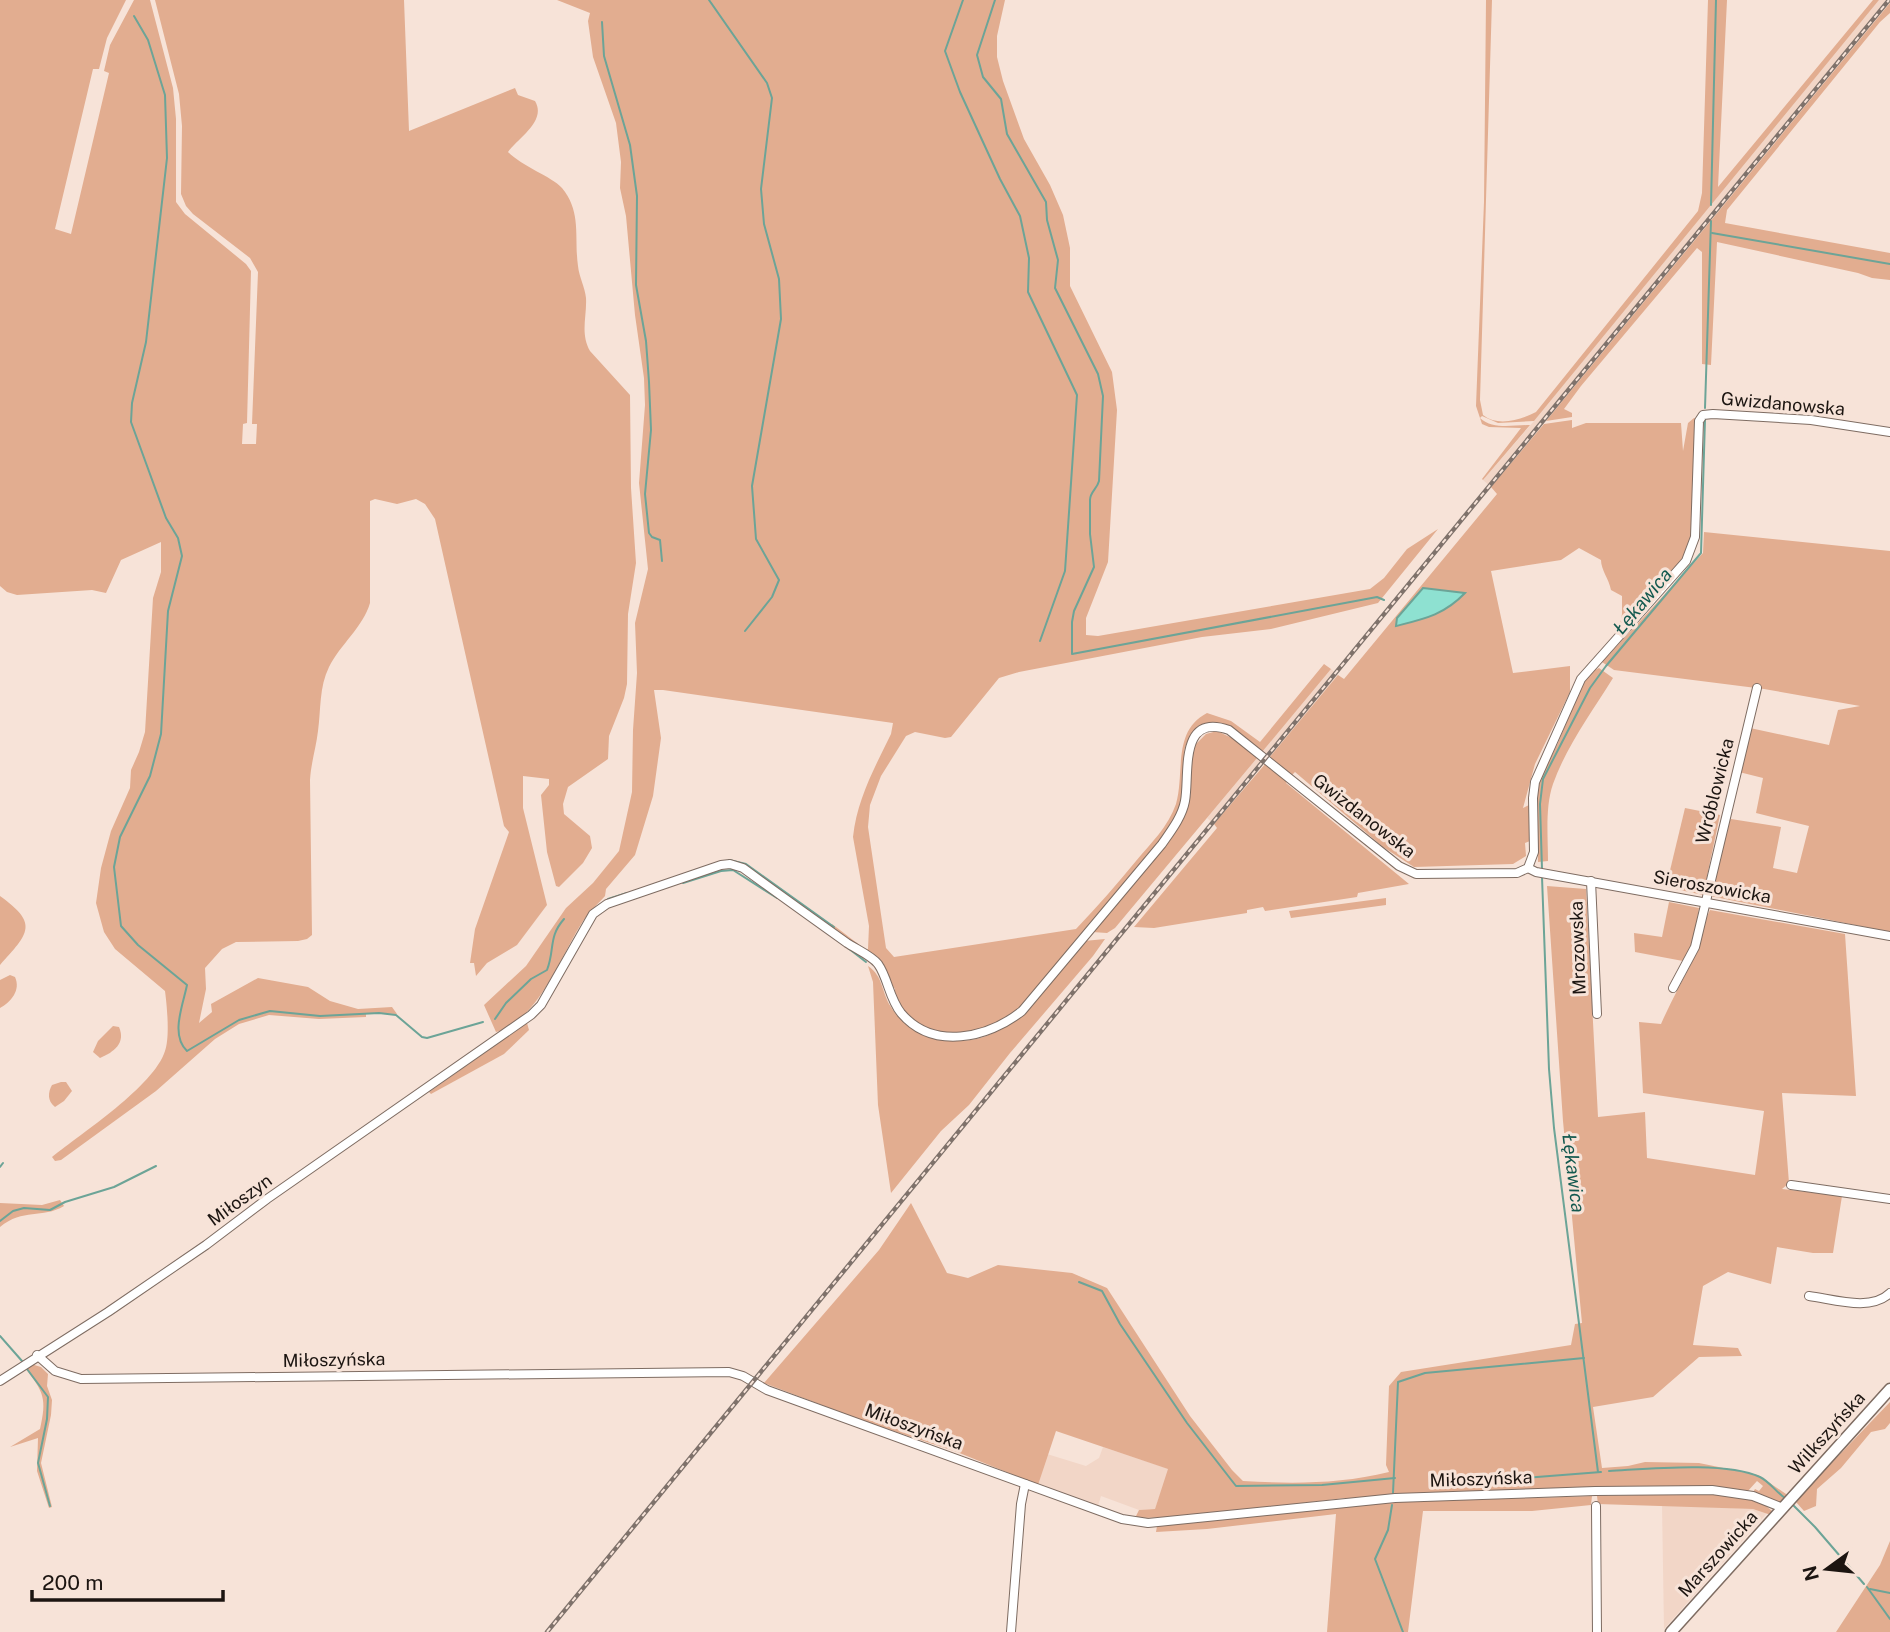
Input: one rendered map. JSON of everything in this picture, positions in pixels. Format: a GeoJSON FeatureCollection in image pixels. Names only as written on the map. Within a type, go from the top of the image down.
{"type":"FeatureCollection","features":[{"type":"Feature","properties":{"kind":"street","name":"Gwizdanowska"},"geometry":{"type":"LineString","coordinates":[[878,964],[888,990],[902,1014],[918,1027],[950,1037],[978,1035],[1013,1018],[1022,1011],[1172,830],[1185,802],[1189,747],[1194,738],[1209,728],[1229,730],[1408,872],[1517,873],[1528,868],[1534,852],[1535,782],[1581,679],[1677,571],[1691,551],[1695,537],[1699,421],[1703,415],[1811,420],[1890,432]]}},
{"type":"Feature","properties":{"kind":"street","name":"Wróblowicka"},"geometry":{"type":"LineString","coordinates":[[1673,988],[1695,947],[1757,688]]}},
{"type":"Feature","properties":{"kind":"street","name":"Miłoszyn"},"geometry":{"type":"LineString","coordinates":[[0,1381],[153,1281],[531,1015],[541,1005],[589,921],[607,904],[726,864],[743,867],[878,964]]}},
{"type":"Feature","properties":{"kind":"street","name":"Sieroszowicka"},"geometry":{"type":"LineString","coordinates":[[1528,868],[1536,872],[1890,936]]}},
{"type":"Feature","properties":{"kind":"street","name":"Mrozowska"},"geometry":{"type":"LineString","coordinates":[[1591,881],[1597,1014]]}},
{"type":"Feature","properties":{"kind":"street"},"geometry":{"type":"LineString","coordinates":[[1791,1185],[1890,1199]]}},
{"type":"Feature","properties":{"kind":"street"},"geometry":{"type":"LineString","coordinates":[[1809,1296],[1864,1303],[1880,1300],[1890,1293]]}},
{"type":"Feature","properties":{"kind":"street","name":"Miłoszyńska"},"geometry":{"type":"LineString","coordinates":[[37,1355],[55,1371],[81,1380],[729,1372],[743,1376],[767,1390],[1025,1484],[1122,1518],[1147,1523],[1395,1498],[1595,1492],[1712,1490],[1786,1504]]}},
{"type":"Feature","properties":{"kind":"street","name":"Wilkszyńska"},"geometry":{"type":"LineString","coordinates":[[1786,1504],[1890,1390]]}},
{"type":"Feature","properties":{"kind":"street"},"geometry":{"type":"LineString","coordinates":[[1011,1632],[1025,1484]]}},
{"type":"Feature","properties":{"kind":"street","name":"Marszowicka"},"geometry":{"type":"LineString","coordinates":[[1671,1632],[1786,1504]]}},
{"type":"Feature","properties":{"kind":"street"},"geometry":{"type":"LineString","coordinates":[[1596,1506],[1597,1632]]}},
{"type":"Feature","properties":{"kind":"shaded area"},"geometry":{"type":"Polygon","coordinates":[[[0,0],[126,0],[107,38],[99,69],[93,69],[55,229],[71,234],[109,73],[104,71],[110,45],[134,0],[150,0],[173,88],[176,119],[176,202],[185,214],[251,271],[247,423],[243,424],[242,444],[256,444],[257,424],[252,424],[258,272],[250,258],[193,214],[181,194],[182,126],[179,94],[155,0],[404,0],[409,131],[515,88],[518,95],[535,101],[538,108],[534,122],[508,152],[557,184],[568,197],[575,216],[578,266],[586,298],[587,344],[590,351],[630,395],[631,488],[636,563],[628,614],[627,684],[609,736],[608,759],[568,787],[563,804],[564,814],[590,836],[592,848],[583,863],[559,887],[556,886],[547,852],[541,795],[549,785],[549,779],[523,776],[523,808],[547,905],[517,945],[487,963],[476,976],[474,963],[470,963],[475,929],[509,832],[504,826],[435,519],[425,504],[416,499],[397,504],[375,499],[370,501],[370,603],[367,612],[326,675],[310,780],[312,935],[298,941],[236,942],[222,949],[205,968],[206,989],[199,1023],[212,1012],[211,1004],[258,978],[308,987],[330,1001],[358,1009],[392,1007],[397,1014],[366,1013],[366,1017],[319,1019],[269,1015],[239,1024],[215,1039],[156,1091],[61,1160],[55,1161],[52,1157],[116,1108],[147,1079],[158,1065],[167,1045],[165,991],[115,949],[104,932],[96,903],[101,868],[111,831],[130,788],[131,770],[145,732],[153,598],[161,572],[161,542],[121,560],[106,593],[92,590],[17,595],[0,586],[0,0]]]}},
{"type":"Feature","properties":{"kind":"shaded area"},"geometry":{"type":"Polygon","coordinates":[[[557,0],[1005,0],[997,36],[997,57],[1003,81],[1024,139],[1050,185],[1063,215],[1070,248],[1070,286],[1112,372],[1117,410],[1108,562],[1086,618],[1086,635],[1098,636],[1370,589],[1384,578],[1407,549],[1438,529],[1378,603],[1271,629],[1202,637],[1019,672],[999,678],[951,737],[915,732],[906,736],[881,776],[870,805],[868,827],[886,948],[894,957],[1076,929],[1168,820],[1176,804],[1184,742],[1196,721],[1207,713],[1231,721],[1260,742],[1324,664],[1331,669],[1262,752],[1225,725],[1207,727],[1192,736],[1184,752],[1181,804],[1160,842],[1019,1008],[987,1028],[976,1032],[948,1033],[928,1028],[910,1019],[893,993],[895,989],[886,977],[883,963],[830,928],[832,924],[868,949],[869,926],[853,837],[863,796],[891,734],[893,723],[663,690],[654,690],[661,738],[653,796],[635,855],[583,921],[547,985],[524,1015],[496,1032],[484,1005],[526,966],[566,908],[593,883],[619,851],[632,792],[637,673],[635,623],[648,569],[639,483],[645,405],[644,378],[626,216],[620,188],[621,162],[616,123],[593,57],[588,21],[590,13],[557,0]]]}},
{"type":"Feature","properties":{"kind":"shaded area"},"geometry":{"type":"Polygon","coordinates":[[[1486,0],[1492,0],[1480,400],[1483,415],[1495,421],[1502,421],[1516,420],[1536,412],[1698,211],[1702,193],[1708,0],[1727,0],[1718,187],[1873,0],[1879,0],[1534,421],[1498,423],[1482,416],[1480,418],[1476,406],[1484,202],[1486,0]]]}},
{"type":"Feature","properties":{"kind":"shaded area"},"geometry":{"type":"Polygon","coordinates":[[[1879,0],[1890,0],[1890,3],[1491,487],[1483,480],[1879,0]]]}},
{"type":"Feature","properties":{"kind":"shaded area"},"geometry":{"type":"Polygon","coordinates":[[[1890,3],[1890,13],[1727,210],[1725,223],[1890,253],[1890,280],[1717,242],[1711,365],[1702,364],[1702,252],[1697,248],[1581,386],[1564,409],[1572,413],[1572,417],[1546,421],[1890,3]]]}},
{"type":"Feature","properties":{"kind":"shaded area"},"geometry":{"type":"Polygon","coordinates":[[[1480,418],[1497,425],[1530,425],[1483,480],[1521,428],[1489,427],[1482,424],[1480,418]]]}},
{"type":"Feature","properties":{"kind":"shaded area"},"geometry":{"type":"Polygon","coordinates":[[[1694,418],[1697,419],[1692,534],[1685,558],[1626,625],[1620,625],[1622,596],[1611,590],[1601,560],[1579,548],[1561,560],[1491,571],[1513,673],[1570,666],[1570,692],[1535,764],[1523,808],[1529,805],[1530,841],[1525,843],[1526,856],[1513,864],[1414,867],[1383,847],[1295,772],[1291,776],[1269,758],[1338,675],[1344,679],[1497,494],[1491,487],[1544,424],[1572,420],[1572,428],[1586,423],[1681,423],[1683,451],[1688,423],[1694,418]]]}},
{"type":"Feature","properties":{"kind":"shaded area"},"geometry":{"type":"Polygon","coordinates":[[[1704,532],[1890,551],[1890,932],[1710,896],[1727,823],[1731,819],[1781,827],[1773,868],[1797,873],[1809,826],[1756,813],[1763,778],[1739,772],[1750,728],[1829,745],[1838,710],[1860,706],[1764,689],[1614,670],[1602,662],[1703,553],[1704,532]]]}},
{"type":"Feature","properties":{"kind":"shaded area"},"geometry":{"type":"Polygon","coordinates":[[[1599,668],[1613,678],[1558,770],[1549,802],[1548,861],[1538,862],[1537,785],[1582,685],[1593,671],[1599,668]]]}},
{"type":"Feature","properties":{"kind":"shaded area"},"geometry":{"type":"Polygon","coordinates":[[[1331,669],[1338,675],[1214,824],[1207,818],[1331,669]]]}},
{"type":"Feature","properties":{"kind":"shaded area"},"geometry":{"type":"Polygon","coordinates":[[[1217,731],[1236,740],[1257,758],[1115,928],[1107,933],[1092,932],[1182,819],[1191,794],[1191,756],[1194,746],[1206,734],[1217,731]]]}},
{"type":"Feature","properties":{"kind":"shaded area"},"geometry":{"type":"Polygon","coordinates":[[[1266,763],[1287,781],[1286,783],[1409,884],[1358,893],[1357,897],[1265,911],[1263,907],[1247,910],[1247,913],[1154,928],[1134,927],[1217,828],[1214,824],[1266,763]]]}},
{"type":"Feature","properties":{"kind":"shaded area"},"geometry":{"type":"Polygon","coordinates":[[[1685,808],[1720,815],[1703,895],[1666,887],[1685,808]]]}},
{"type":"Feature","properties":{"kind":"shaded area"},"geometry":{"type":"Polygon","coordinates":[[[1547,886],[1586,889],[1598,1117],[1645,1112],[1647,1158],[1755,1175],[1764,1111],[1643,1093],[1639,1022],[1661,1024],[1697,952],[1710,910],[1845,934],[1856,1096],[1782,1093],[1789,1183],[1782,1189],[1842,1196],[1833,1253],[1813,1253],[1777,1247],[1771,1284],[1728,1272],[1703,1286],[1693,1345],[1738,1348],[1742,1356],[1699,1357],[1653,1397],[1593,1407],[1602,1468],[1645,1462],[1699,1463],[1758,1475],[1789,1496],[1781,1502],[1752,1494],[1755,1489],[1759,1491],[1763,1486],[1757,1481],[1747,1492],[1345,1498],[1186,1517],[1138,1518],[1136,1516],[1139,1510],[1155,1509],[1168,1469],[1056,1431],[1038,1485],[957,1452],[866,1422],[764,1383],[879,1250],[911,1203],[947,1273],[968,1278],[998,1265],[1072,1273],[1107,1288],[1190,1416],[1243,1481],[1316,1482],[1389,1472],[1386,1465],[1389,1386],[1401,1372],[1571,1345],[1575,1324],[1582,1323],[1563,1121],[1547,886]]]}},
{"type":"Feature","properties":{"kind":"shaded area"},"geometry":{"type":"Polygon","coordinates":[[[0,896],[21,914],[26,929],[18,945],[0,965],[0,896]]]}},
{"type":"Feature","properties":{"kind":"shaded area"},"geometry":{"type":"Polygon","coordinates":[[[1386,898],[1386,905],[1291,918],[1289,911],[1386,898]]]}},
{"type":"Feature","properties":{"kind":"shaded area"},"geometry":{"type":"Polygon","coordinates":[[[1669,902],[1699,908],[1693,945],[1683,961],[1635,952],[1634,933],[1662,937],[1669,902]]]}},
{"type":"Feature","properties":{"kind":"shaded area"},"geometry":{"type":"Polygon","coordinates":[[[1105,939],[969,1105],[941,1131],[891,1193],[878,1105],[873,982],[868,966],[880,980],[893,1010],[913,1029],[934,1037],[967,1041],[988,1036],[1007,1025],[1041,994],[1084,941],[1105,939]]]}},
{"type":"Feature","properties":{"kind":"shaded area"},"geometry":{"type":"Polygon","coordinates":[[[10,975],[15,977],[17,982],[16,991],[0,1008],[0,980],[10,975]]]}},
{"type":"Feature","properties":{"kind":"shaded area"},"geometry":{"type":"Polygon","coordinates":[[[527,1023],[529,1030],[504,1054],[431,1094],[429,1092],[527,1023]]]}},
{"type":"Feature","properties":{"kind":"shaded area"},"geometry":{"type":"Polygon","coordinates":[[[113,1026],[119,1027],[120,1042],[114,1050],[100,1058],[93,1052],[98,1041],[113,1026]]]}},
{"type":"Feature","properties":{"kind":"shaded area"},"geometry":{"type":"Polygon","coordinates":[[[66,1082],[72,1091],[55,1107],[49,1099],[50,1091],[52,1085],[66,1082]]]}},
{"type":"Feature","properties":{"kind":"shaded area"},"geometry":{"type":"Polygon","coordinates":[[[60,1200],[64,1206],[56,1210],[25,1215],[0,1227],[0,1203],[42,1205],[60,1200]]]}},
{"type":"Feature","properties":{"kind":"shaded area"},"geometry":{"type":"Polygon","coordinates":[[[31,1364],[41,1367],[48,1374],[47,1386],[52,1400],[41,1463],[52,1507],[49,1508],[37,1471],[38,1438],[10,1447],[40,1429],[43,1403],[40,1390],[25,1368],[31,1364]]]}},
{"type":"Feature","properties":{"kind":"shaded area"},"geometry":{"type":"Polygon","coordinates":[[[1890,1402],[1890,1423],[1885,1429],[1871,1432],[1841,1468],[1817,1489],[1816,1506],[1804,1511],[1796,1502],[1799,1497],[1890,1402]]]}},
{"type":"Feature","properties":{"kind":"shaded area"},"geometry":{"type":"Polygon","coordinates":[[[1103,1447],[1169,1469],[1155,1509],[1139,1510],[1101,1496],[1098,1506],[1038,1485],[1047,1454],[1086,1466],[1099,1458],[1103,1447]]]}},
{"type":"Feature","properties":{"kind":"shaded area"},"geometry":{"type":"Polygon","coordinates":[[[1686,1494],[1743,1497],[1772,1511],[1771,1515],[1753,1509],[1598,1504],[1597,1496],[1686,1494]]]}},
{"type":"Feature","properties":{"kind":"shaded area"},"geometry":{"type":"Polygon","coordinates":[[[1592,1496],[1591,1505],[1532,1511],[1423,1511],[1408,1632],[1327,1632],[1336,1514],[1156,1532],[1157,1526],[1372,1503],[1592,1496]]]}},
{"type":"Feature","properties":{"kind":"shaded area"},"geometry":{"type":"Polygon","coordinates":[[[1662,1505],[1768,1512],[1664,1629],[1662,1505]]]}},
{"type":"Feature","properties":{"kind":"shaded area"},"geometry":{"type":"Polygon","coordinates":[[[1890,1541],[1890,1632],[1836,1632],[1880,1565],[1890,1541]]]}},
{"type":"Feature","properties":{"kind":"water"},"geometry":{"type":"Polygon","coordinates":[[[1423,588],[1465,593],[1441,611],[1396,626],[1397,618],[1423,588]]]}},
{"type":"Feature","properties":{"kind":"waterway"},"geometry":{"type":"LineString","coordinates":[[709,0],[767,83],[772,98],[761,189],[764,224],[779,279],[781,319],[752,486],[756,539],[779,580],[772,597],[745,631]]}},
{"type":"Feature","properties":{"kind":"waterway"},"geometry":{"type":"LineString","coordinates":[[963,0],[945,51],[960,92],[1020,216],[1029,258],[1028,292],[1077,395],[1065,571],[1040,641]]}},
{"type":"Feature","properties":{"kind":"waterway"},"geometry":{"type":"LineString","coordinates":[[995,0],[977,55],[983,77],[1001,99],[1007,134],[1046,202],[1047,220],[1058,260],[1055,288],[1098,374],[1103,396],[1099,481],[1090,500],[1094,567],[1074,611],[1072,654],[1377,597],[1384,600]]}},
{"type":"Feature","properties":{"kind":"waterway","name":"Łękawica"},"geometry":{"type":"LineString","coordinates":[[1711,205],[1716,0]]}},
{"type":"Feature","properties":{"kind":"waterway"},"geometry":{"type":"LineString","coordinates":[[134,16],[148,40],[165,95],[167,158],[146,342],[132,403],[131,422],[166,518],[178,538],[182,556],[168,611],[161,734],[150,776],[120,837],[114,867],[121,926],[138,945],[187,985],[178,1028],[179,1037],[187,1051],[239,1020],[270,1011],[320,1016],[379,1013],[396,1015],[422,1037],[427,1038],[483,1022]]}},
{"type":"Feature","properties":{"kind":"waterway"},"geometry":{"type":"LineString","coordinates":[[602,22],[604,56],[630,145],[637,196],[636,285],[646,341],[651,430],[645,494],[649,533],[660,540],[662,561]]}},
{"type":"Feature","properties":{"kind":"waterway","name":"Łękawica"},"geometry":{"type":"LineString","coordinates":[[1705,408],[1711,221]]}},
{"type":"Feature","properties":{"kind":"waterway"},"geometry":{"type":"LineString","coordinates":[[1712,233],[1890,264]]}},
{"type":"Feature","properties":{"kind":"waterway","name":"Łękawica"},"geometry":{"type":"LineString","coordinates":[[1542,869],[1540,804],[1543,779],[1590,688],[1701,553],[1705,419]]}},
{"type":"Feature","properties":{"kind":"waterway"},"geometry":{"type":"LineString","coordinates":[[729,860],[746,864],[834,927]]}},
{"type":"Feature","properties":{"kind":"waterway"},"geometry":{"type":"LineString","coordinates":[[683,883],[733,870],[777,898]]}},
{"type":"Feature","properties":{"kind":"waterway","name":"Łękawica"},"geometry":{"type":"LineString","coordinates":[[1542,877],[1549,1069],[1554,1128],[1598,1472]]}},
{"type":"Feature","properties":{"kind":"waterway"},"geometry":{"type":"LineString","coordinates":[[608,899],[627,893]]}},
{"type":"Feature","properties":{"kind":"waterway"},"geometry":{"type":"LineString","coordinates":[[495,1019],[506,1003],[531,979],[547,970],[554,938],[564,919]]}},
{"type":"Feature","properties":{"kind":"waterway"},"geometry":{"type":"LineString","coordinates":[[848,948],[866,962]]}},
{"type":"Feature","properties":{"kind":"waterway"},"geometry":{"type":"LineString","coordinates":[[0,1167],[3,1163]]}},
{"type":"Feature","properties":{"kind":"waterway"},"geometry":{"type":"LineString","coordinates":[[0,1221],[13,1211],[24,1208],[50,1210],[65,1202],[114,1187],[156,1166]]}},
{"type":"Feature","properties":{"kind":"waterway"},"geometry":{"type":"LineString","coordinates":[[1079,1282],[1102,1291],[1120,1324],[1187,1423],[1236,1486],[1322,1485],[1395,1478]]}},
{"type":"Feature","properties":{"kind":"waterway"},"geometry":{"type":"LineString","coordinates":[[0,1336],[22,1361]]}},
{"type":"Feature","properties":{"kind":"waterway"},"geometry":{"type":"LineString","coordinates":[[1393,1493],[1398,1382],[1425,1373],[1584,1358]]}},
{"type":"Feature","properties":{"kind":"waterway"},"geometry":{"type":"LineString","coordinates":[[27,1369],[48,1397],[47,1419],[38,1463],[50,1506]]}},
{"type":"Feature","properties":{"kind":"waterway"},"geometry":{"type":"LineString","coordinates":[[1609,1471],[1686,1467],[1727,1469],[1760,1477],[1785,1498]]}},
{"type":"Feature","properties":{"kind":"waterway"},"geometry":{"type":"LineString","coordinates":[[1524,1478],[1601,1472]]}},
{"type":"Feature","properties":{"kind":"waterway"},"geometry":{"type":"LineString","coordinates":[[1792,1504],[1864,1584]]}},
{"type":"Feature","properties":{"kind":"waterway"},"geometry":{"type":"LineString","coordinates":[[1392,1505],[1388,1530],[1375,1559],[1403,1632]]}},
{"type":"Feature","properties":{"kind":"waterway"},"geometry":{"type":"LineString","coordinates":[[1867,1587],[1890,1619]]}},
{"type":"Feature","properties":{"kind":"waterway"},"geometry":{"type":"LineString","coordinates":[[1870,1589],[1890,1593]]}},
{"type":"Feature","properties":{"kind":"railway"},"geometry":{"type":"LineString","coordinates":[[547,1632],[1889,0]]}}]}
